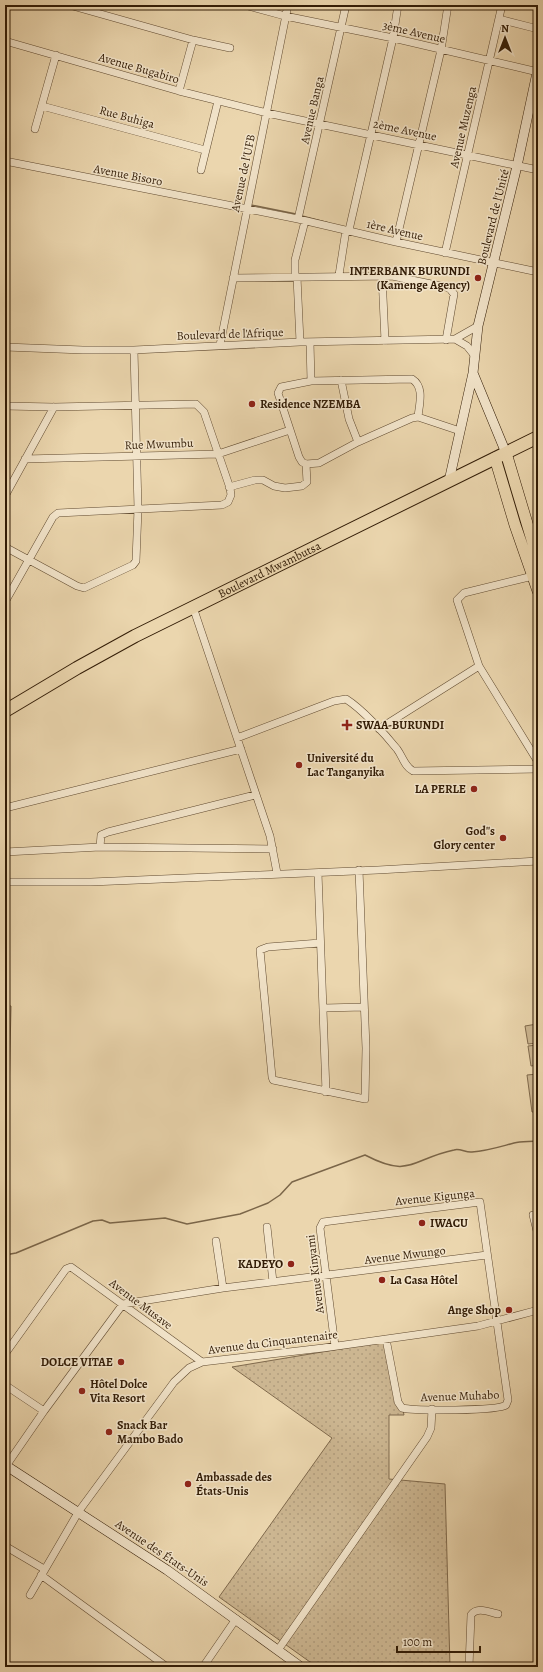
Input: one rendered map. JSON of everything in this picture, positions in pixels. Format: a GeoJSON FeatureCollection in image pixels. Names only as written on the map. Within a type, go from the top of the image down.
{"type":"FeatureCollection","features":[{"type":"Feature","properties":{"kind":"highway","name":"Boulevard Mwambutsa"},"geometry":{"type":"LineString","coordinates":[[5,711],[77,668],[193,608],[538,437]]}},
{"type":"Feature","properties":{"kind":"main road"},"geometry":{"type":"LineString","coordinates":[[501,456],[538,560]]}},
{"type":"Feature","properties":{"kind":"main road"},"geometry":{"type":"LineString","coordinates":[[501,456],[515,525],[538,591]]}},
{"type":"Feature","properties":{"kind":"street"},"geometry":{"type":"LineString","coordinates":[[69,5],[193,40],[230,48]]}},
{"type":"Feature","properties":{"kind":"street","name":"3ème Avenue"},"geometry":{"type":"LineString","coordinates":[[244,5],[285,16],[393,38],[538,71]]}},
{"type":"Feature","properties":{"kind":"street","name":"Avenue de l'UFB"},"geometry":{"type":"LineString","coordinates":[[220,345],[288,5]]}},
{"type":"Feature","properties":{"kind":"street","name":"Avenue Banga"},"geometry":{"type":"LineString","coordinates":[[300,342],[295,260],[320,123],[346,5]]}},
{"type":"Feature","properties":{"kind":"street"},"geometry":{"type":"LineString","coordinates":[[339,276],[347,230],[393,38],[398,5]]}},
{"type":"Feature","properties":{"kind":"street"},"geometry":{"type":"LineString","coordinates":[[396,242],[442,50],[448,5]]}},
{"type":"Feature","properties":{"kind":"street","name":"Avenue Muzenga"},"geometry":{"type":"LineString","coordinates":[[444,253],[502,5]]}},
{"type":"Feature","properties":{"kind":"street"},"geometry":{"type":"LineString","coordinates":[[499,19],[538,29]]}},
{"type":"Feature","properties":{"kind":"street"},"geometry":{"type":"LineString","coordinates":[[179,91],[193,40]]}},
{"type":"Feature","properties":{"kind":"street","name":"Avenue Bugabiro"},"geometry":{"type":"LineString","coordinates":[[5,41],[179,91],[267,113]]}},
{"type":"Feature","properties":{"kind":"street"},"geometry":{"type":"LineString","coordinates":[[35,129],[56,55]]}},
{"type":"Feature","properties":{"kind":"street","name":"Boulevard de l'Unité"},"geometry":{"type":"LineString","coordinates":[[449,481],[474,373],[478,326],[517,166],[538,71]]}},
{"type":"Feature","properties":{"kind":"street"},"geometry":{"type":"LineString","coordinates":[[201,170],[218,101]]}},
{"type":"Feature","properties":{"kind":"street","name":"Rue Buhiga"},"geometry":{"type":"LineString","coordinates":[[42,106],[206,150]]}},
{"type":"Feature","properties":{"kind":"street","name":"2ème Avenue"},"geometry":{"type":"LineString","coordinates":[[267,113],[538,170]]}},
{"type":"Feature","properties":{"kind":"street","name":"Avenue Bisoro"},"geometry":{"type":"LineString","coordinates":[[5,161],[246,210]]}},
{"type":"Feature","properties":{"kind":"street","name":"1ère Avenue"},"geometry":{"type":"LineString","coordinates":[[246,210],[302,220],[444,253],[538,272]]}},
{"type":"Feature","properties":{"kind":"street"},"geometry":{"type":"LineString","coordinates":[[234,278],[382,275],[401,277],[450,289],[454,294],[446,340]]}},
{"type":"Feature","properties":{"kind":"street"},"geometry":{"type":"LineString","coordinates":[[382,275],[385,341]]}},
{"type":"Feature","properties":{"kind":"street"},"geometry":{"type":"LineString","coordinates":[[475,356],[467,346],[456,340],[478,326]]}},
{"type":"Feature","properties":{"kind":"street","name":"Boulevard de l'Afrique"},"geometry":{"type":"LineString","coordinates":[[5,347],[134,350],[300,342],[456,340]]}},
{"type":"Feature","properties":{"kind":"street"},"geometry":{"type":"LineString","coordinates":[[310,342],[311,381]]}},
{"type":"Feature","properties":{"kind":"street"},"geometry":{"type":"LineString","coordinates":[[5,547],[77,586],[84,588],[133,565],[136,561],[138,509],[134,350]]}},
{"type":"Feature","properties":{"kind":"street","name":"Boulevard de l'Unité"},"geometry":{"type":"LineString","coordinates":[[474,373],[501,456]]}},
{"type":"Feature","properties":{"kind":"street"},"geometry":{"type":"LineString","coordinates":[[418,418],[420,393],[416,381],[412,379],[311,381],[282,387],[279,389],[278,394],[299,457],[302,462],[306,464],[319,462],[358,442],[408,420],[418,418],[460,431]]}},
{"type":"Feature","properties":{"kind":"street"},"geometry":{"type":"LineString","coordinates":[[341,380],[349,419],[358,442]]}},
{"type":"Feature","properties":{"kind":"street"},"geometry":{"type":"LineString","coordinates":[[5,406],[54,407],[193,403],[199,406],[204,412],[230,487],[231,495],[228,502],[222,505],[58,512],[53,517],[5,602]]}},
{"type":"Feature","properties":{"kind":"street"},"geometry":{"type":"LineString","coordinates":[[5,496],[54,407]]}},
{"type":"Feature","properties":{"kind":"street","name":"Rue Mwumbu"},"geometry":{"type":"LineString","coordinates":[[25,459],[218,454],[290,430]]}},
{"type":"Feature","properties":{"kind":"street"},"geometry":{"type":"LineString","coordinates":[[230,487],[255,480],[263,480],[279,488],[302,486],[307,482],[306,464]]}},
{"type":"Feature","properties":{"kind":"street"},"geometry":{"type":"LineString","coordinates":[[533,576],[464,593],[460,596],[458,605],[479,666],[538,762]]}},
{"type":"Feature","properties":{"kind":"street"},"geometry":{"type":"LineString","coordinates":[[193,608],[270,836],[277,874]]}},
{"type":"Feature","properties":{"kind":"street"},"geometry":{"type":"LineString","coordinates":[[379,729],[479,666]]}},
{"type":"Feature","properties":{"kind":"street"},"geometry":{"type":"LineString","coordinates":[[237,738],[334,701],[346,699],[379,729],[398,750],[409,768],[413,771],[538,769]]}},
{"type":"Feature","properties":{"kind":"street"},"geometry":{"type":"LineString","coordinates":[[5,808],[240,750]]}},
{"type":"Feature","properties":{"kind":"street"},"geometry":{"type":"LineString","coordinates":[[100,847],[101,835],[108,832],[255,795]]}},
{"type":"Feature","properties":{"kind":"street"},"geometry":{"type":"LineString","coordinates":[[5,852],[100,847],[273,849]]}},
{"type":"Feature","properties":{"kind":"street"},"geometry":{"type":"LineString","coordinates":[[5,882],[91,882],[318,873],[538,861]]}},
{"type":"Feature","properties":{"kind":"street"},"geometry":{"type":"LineString","coordinates":[[320,943],[268,947],[263,948],[260,954],[272,1079],[326,1092],[365,1099],[367,1098],[359,870]]}},
{"type":"Feature","properties":{"kind":"street"},"geometry":{"type":"LineString","coordinates":[[318,873],[326,1092]]}},
{"type":"Feature","properties":{"kind":"street"},"geometry":{"type":"LineString","coordinates":[[324,1008],[364,1008]]}},
{"type":"Feature","properties":{"kind":"street","name":"Avenue Kigunga"},"geometry":{"type":"LineString","coordinates":[[321,1224],[325,1220],[478,1201],[481,1203],[496,1322]]}},
{"type":"Feature","properties":{"kind":"street"},"geometry":{"type":"LineString","coordinates":[[533,1215],[538,1235]]}},
{"type":"Feature","properties":{"kind":"street","name":"Avenue Kinyami"},"geometry":{"type":"LineString","coordinates":[[321,1224],[320,1228],[335,1346]]}},
{"type":"Feature","properties":{"kind":"street"},"geometry":{"type":"LineString","coordinates":[[267,1227],[273,1282]]}},
{"type":"Feature","properties":{"kind":"street"},"geometry":{"type":"LineString","coordinates":[[216,1241],[223,1288]]}},
{"type":"Feature","properties":{"kind":"street","name":"Avenue Mwungo"},"geometry":{"type":"LineString","coordinates":[[123,1304],[223,1288],[487,1255]]}},
{"type":"Feature","properties":{"kind":"street","name":"Avenue Musave"},"geometry":{"type":"LineString","coordinates":[[5,1354],[66,1269],[71,1267],[202,1362]]}},
{"type":"Feature","properties":{"kind":"street"},"geometry":{"type":"LineString","coordinates":[[6,1465],[123,1304]]}},
{"type":"Feature","properties":{"kind":"street","name":"Avenue du Cinquantenaire"},"geometry":{"type":"LineString","coordinates":[[30,1595],[79,1511],[174,1382],[188,1368],[202,1362],[335,1346],[496,1322],[538,1310]]}},
{"type":"Feature","properties":{"kind":"street","name":"Avenue Muhabo"},"geometry":{"type":"LineString","coordinates":[[386,1339],[400,1406],[403,1408],[500,1408],[506,1405],[508,1400],[496,1322]]}},
{"type":"Feature","properties":{"kind":"street"},"geometry":{"type":"LineString","coordinates":[[5,1385],[44,1411]]}},
{"type":"Feature","properties":{"kind":"street"},"geometry":{"type":"LineString","coordinates":[[278,1650],[427,1437],[431,1428],[432,1409]]}},
{"type":"Feature","properties":{"kind":"street","name":"Avenue des États-Unis"},"geometry":{"type":"LineString","coordinates":[[6,1465],[79,1511],[167,1570],[301,1667]]}},
{"type":"Feature","properties":{"kind":"street"},"geometry":{"type":"LineString","coordinates":[[5,1546],[43,1572],[167,1667]]}},
{"type":"Feature","properties":{"kind":"street"},"geometry":{"type":"LineString","coordinates":[[469,1667],[471,1615],[475,1611],[479,1610],[498,1614]]}},
{"type":"Feature","properties":{"kind":"street"},"geometry":{"type":"LineString","coordinates":[[203,1667],[236,1620]]}},
{"type":"Feature","properties":{"kind":"shaded area"},"geometry":{"type":"Polygon","coordinates":[[[5,1005],[11,1006],[9,1099],[5,1098],[5,1005]]]}},
{"type":"Feature","properties":{"kind":"shaded area"},"geometry":{"type":"Polygon","coordinates":[[[537,1024],[538,1043],[528,1044],[525,1026],[537,1024]]]}},
{"type":"Feature","properties":{"kind":"shaded area"},"geometry":{"type":"Polygon","coordinates":[[[538,1045],[538,1065],[531,1066],[528,1046],[538,1045]]]}},
{"type":"Feature","properties":{"kind":"shaded area"},"geometry":{"type":"Polygon","coordinates":[[[538,1074],[538,1112],[532,1112],[527,1075],[538,1074]]]}},
{"type":"Feature","properties":{"kind":"shaded area"},"geometry":{"type":"Polygon","coordinates":[[[388,1341],[404,1415],[389,1415],[389,1479],[445,1484],[450,1667],[317,1667],[219,1597],[332,1438],[232,1367],[388,1341]]]}},
{"type":"Feature","properties":{"kind":"waterway"},"geometry":{"type":"LineString","coordinates":[[251,205],[296,214]]}},
{"type":"Feature","properties":{"kind":"waterway"},"geometry":{"type":"LineString","coordinates":[[302,216],[329,223]]}},
{"type":"Feature","properties":{"kind":"waterway"},"geometry":{"type":"LineString","coordinates":[[5,1255],[16,1253],[93,1221],[102,1220],[110,1223],[165,1218],[187,1224],[240,1214],[268,1203],[280,1195],[292,1182],[365,1155],[392,1166],[402,1166],[411,1165],[440,1154],[456,1150],[470,1152],[493,1149],[517,1142],[538,1141]]}},
{"type":"Feature","properties":{"kind":"place","name":"INTERBANK BURUNDI (Kamenge Agency)"},"geometry":{"type":"Point","coordinates":[478,278]}},
{"type":"Feature","properties":{"kind":"place","name":"Residence NZEMBA"},"geometry":{"type":"Point","coordinates":[252,404]}},
{"type":"Feature","properties":{"kind":"place","name":"SWAA-BURUNDI"},"geometry":{"type":"Point","coordinates":[347,725]}},
{"type":"Feature","properties":{"kind":"place","name":"Université du Lac Tanganyika"},"geometry":{"type":"Point","coordinates":[299,765]}},
{"type":"Feature","properties":{"kind":"place","name":"LA PERLE"},"geometry":{"type":"Point","coordinates":[474,789]}},
{"type":"Feature","properties":{"kind":"place","name":"God''s Glory center"},"geometry":{"type":"Point","coordinates":[503,838]}},
{"type":"Feature","properties":{"kind":"place","name":"IWACU"},"geometry":{"type":"Point","coordinates":[422,1223]}},
{"type":"Feature","properties":{"kind":"place","name":"KADEYO"},"geometry":{"type":"Point","coordinates":[291,1264]}},
{"type":"Feature","properties":{"kind":"place","name":"La Casa Hôtel"},"geometry":{"type":"Point","coordinates":[382,1280]}},
{"type":"Feature","properties":{"kind":"place","name":"Ange Shop"},"geometry":{"type":"Point","coordinates":[509,1310]}},
{"type":"Feature","properties":{"kind":"place","name":"DOLCE VITAE"},"geometry":{"type":"Point","coordinates":[121,1362]}},
{"type":"Feature","properties":{"kind":"place","name":"Hôtel Dolce Vita Resort"},"geometry":{"type":"Point","coordinates":[82,1391]}},
{"type":"Feature","properties":{"kind":"place","name":"Snack Bar Mambo Bado"},"geometry":{"type":"Point","coordinates":[109,1432]}},
{"type":"Feature","properties":{"kind":"place","name":"Ambassade des États-Unis"},"geometry":{"type":"Point","coordinates":[188,1484]}}]}
